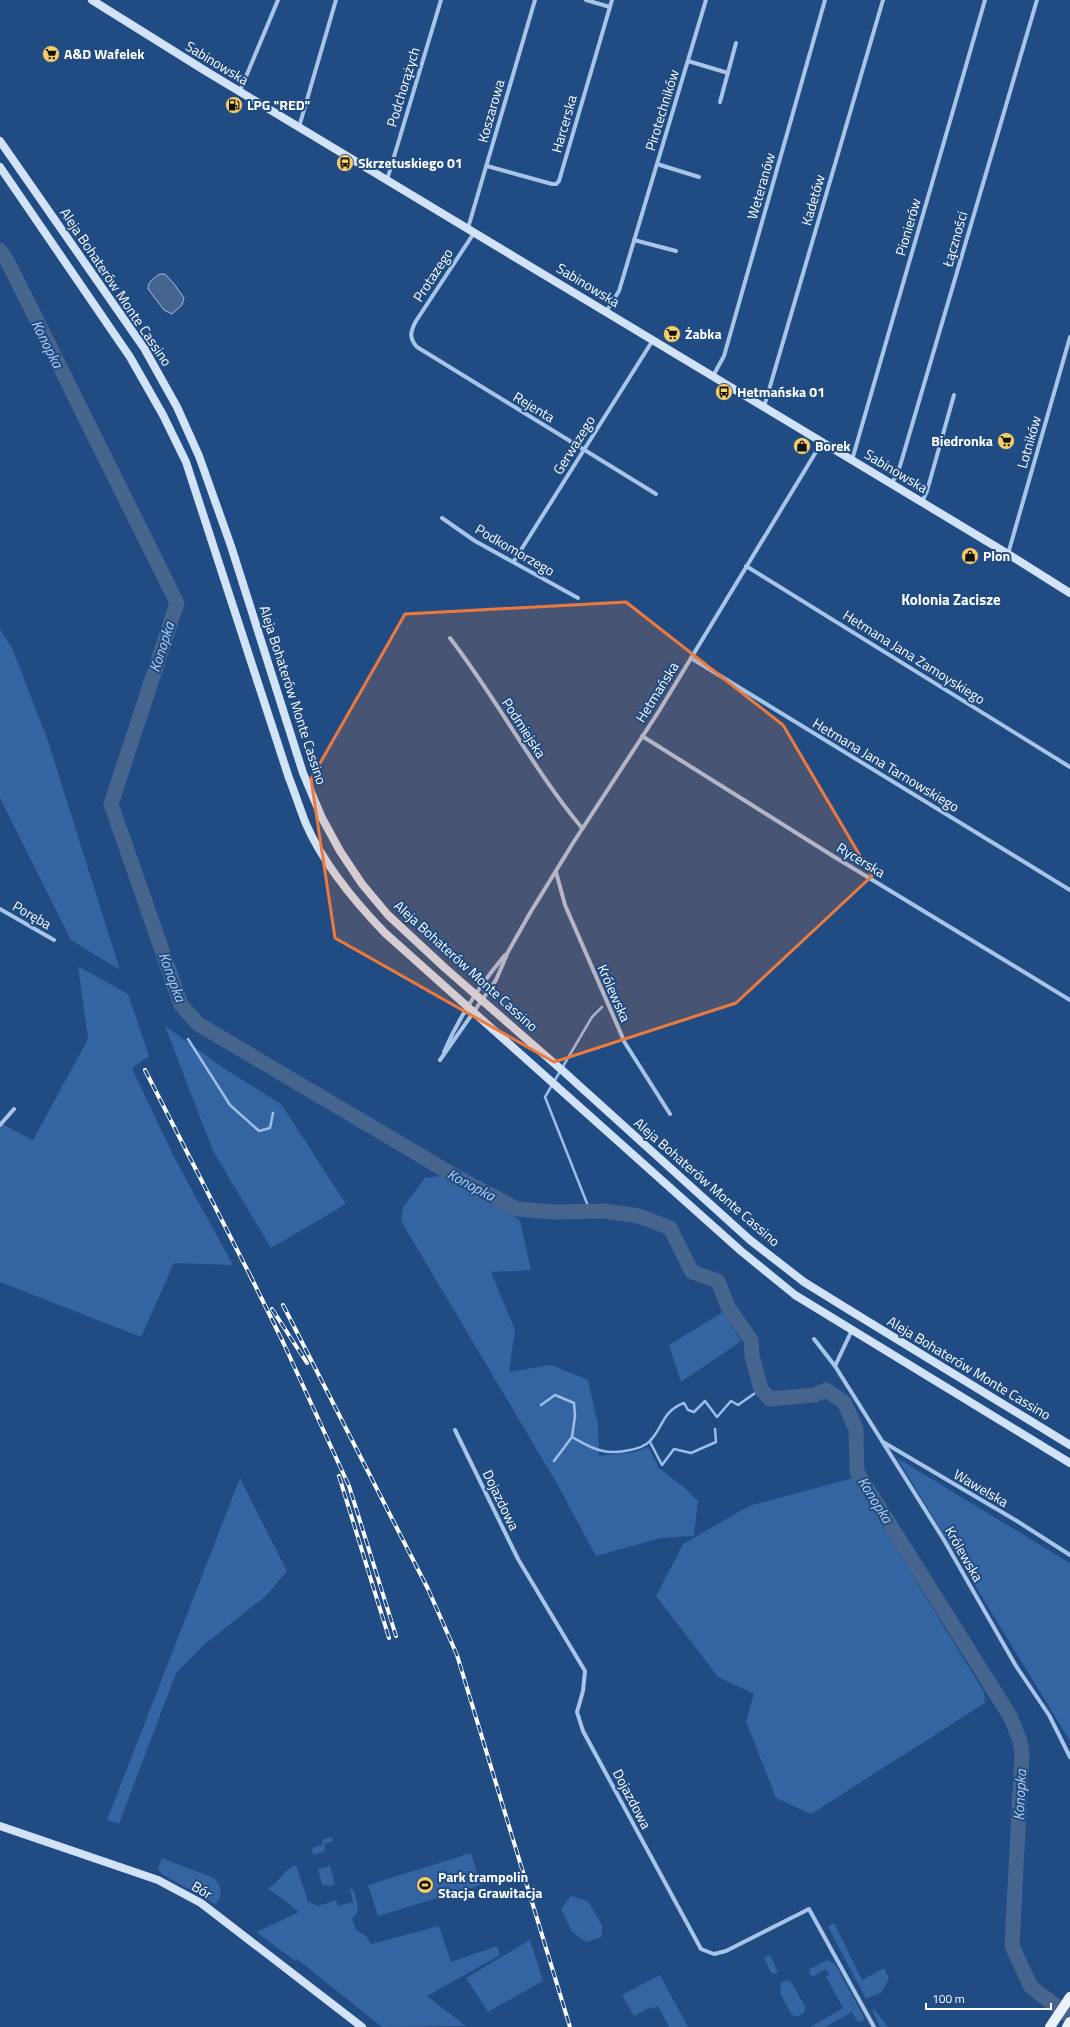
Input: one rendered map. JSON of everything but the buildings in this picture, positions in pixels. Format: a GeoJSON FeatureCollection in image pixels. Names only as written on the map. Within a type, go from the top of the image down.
{"type":"FeatureCollection","features":[{"type":"Feature","properties":{"kind":"main road","name":"Sabinowska"},"geometry":{"type":"LineString","coordinates":[[92,0],[240,92],[922,502],[1070,593]]}},
{"type":"Feature","properties":{"kind":"main road","name":"Aleja Bohaterów Monte Cassino"},"geometry":{"type":"LineString","coordinates":[[0,141],[144,348],[177,408],[199,456],[231,546],[303,773],[325,825],[362,884],[388,915],[750,1240],[804,1282],[1070,1445]]}},
{"type":"Feature","properties":{"kind":"main road","name":"Aleja Bohaterów Monte Cassino"},"geometry":{"type":"LineString","coordinates":[[0,167],[130,356],[163,415],[186,462],[289,778],[307,825],[323,854],[348,893],[362,910],[741,1251],[795,1295],[1070,1464]]}},
{"type":"Feature","properties":{"kind":"main road","name":"Bór"},"geometry":{"type":"LineString","coordinates":[[0,1826],[158,1880],[201,1903],[362,2027]]}},
{"type":"Feature","properties":{"kind":"main road"},"geometry":{"type":"LineString","coordinates":[[1050,2026],[1070,1996]]}},
{"type":"Feature","properties":{"kind":"main road"},"geometry":{"type":"LineString","coordinates":[[1067,2027],[1070,2022]]}},
{"type":"Feature","properties":{"kind":"street"},"geometry":{"type":"LineString","coordinates":[[240,92],[278,0]]}},
{"type":"Feature","properties":{"kind":"street"},"geometry":{"type":"LineString","coordinates":[[299,127],[336,0]]}},
{"type":"Feature","properties":{"kind":"street","name":"Podchorążych"},"geometry":{"type":"LineString","coordinates":[[387,180],[441,0]]}},
{"type":"Feature","properties":{"kind":"street","name":"Koszarowa"},"geometry":{"type":"LineString","coordinates":[[471,231],[487,166],[535,0]]}},
{"type":"Feature","properties":{"kind":"street"},"geometry":{"type":"LineString","coordinates":[[586,0],[610,7]]}},
{"type":"Feature","properties":{"kind":"street","name":"Harcerska"},"geometry":{"type":"LineString","coordinates":[[487,166],[552,184],[559,181],[612,0]]}},
{"type":"Feature","properties":{"kind":"street","name":"Pirotechników"},"geometry":{"type":"LineString","coordinates":[[606,312],[619,291],[706,0]]}},
{"type":"Feature","properties":{"kind":"street","name":"Weteranów"},"geometry":{"type":"LineString","coordinates":[[713,376],[724,356],[825,0]]}},
{"type":"Feature","properties":{"kind":"street","name":"Kadetów"},"geometry":{"type":"LineString","coordinates":[[764,407],[883,0]]}},
{"type":"Feature","properties":{"kind":"street","name":"Pionierów"},"geometry":{"type":"LineString","coordinates":[[852,461],[985,0]]}},
{"type":"Feature","properties":{"kind":"street","name":"Łączności"},"geometry":{"type":"LineString","coordinates":[[892,484],[900,466],[1037,0]]}},
{"type":"Feature","properties":{"kind":"street"},"geometry":{"type":"LineString","coordinates":[[720,102],[736,44]]}},
{"type":"Feature","properties":{"kind":"street","name":"Pirotechników"},"geometry":{"type":"LineString","coordinates":[[688,61],[728,73]]}},
{"type":"Feature","properties":{"kind":"street","name":"Pirotechników"},"geometry":{"type":"LineString","coordinates":[[657,164],[699,177]]}},
{"type":"Feature","properties":{"kind":"street","name":"Protazego"},"geometry":{"type":"LineString","coordinates":[[411,330],[471,231]]}},
{"type":"Feature","properties":{"kind":"street"},"geometry":{"type":"LineString","coordinates":[[634,240],[676,251]]}},
{"type":"Feature","properties":{"kind":"street","name":"Rejenta"},"geometry":{"type":"LineString","coordinates":[[411,330],[411,338],[416,347],[656,494]]}},
{"type":"Feature","properties":{"kind":"street","name":"Lotników"},"geometry":{"type":"LineString","coordinates":[[1008,554],[1070,337]]}},
{"type":"Feature","properties":{"kind":"street","name":"Gerwazego"},"geometry":{"type":"LineString","coordinates":[[514,561],[653,340]]}},
{"type":"Feature","properties":{"kind":"street"},"geometry":{"type":"LineString","coordinates":[[922,502],[927,491],[954,395]]}},
{"type":"Feature","properties":{"kind":"street","name":"Hetmańska"},"geometry":{"type":"LineString","coordinates":[[508,952],[496,980],[482,1000],[471,1009],[455,1026],[440,1060],[471,1009],[475,994],[508,952],[582,828],[691,658],[822,442]]}},
{"type":"Feature","properties":{"kind":"street","name":"Podkomorzego"},"geometry":{"type":"LineString","coordinates":[[442,518],[476,541],[578,598]]}},
{"type":"Feature","properties":{"kind":"street","name":"Hetmana Jana Zamoyskiego"},"geometry":{"type":"LineString","coordinates":[[746,566],[1070,767]]}},
{"type":"Feature","properties":{"kind":"street","name":"Podmiejska"},"geometry":{"type":"LineString","coordinates":[[450,638],[465,657],[524,750],[582,828]]}},
{"type":"Feature","properties":{"kind":"street","name":"Hetmana Jana Tarnowskiego"},"geometry":{"type":"LineString","coordinates":[[691,658],[1070,890]]}},
{"type":"Feature","properties":{"kind":"street","name":"Rycerska"},"geometry":{"type":"LineString","coordinates":[[642,736],[833,856],[1070,1000]]}},
{"type":"Feature","properties":{"kind":"street","name":"Królewska"},"geometry":{"type":"LineString","coordinates":[[556,872],[565,905],[625,1043],[670,1114]]}},
{"type":"Feature","properties":{"kind":"street","name":"Poręba"},"geometry":{"type":"LineString","coordinates":[[0,909],[54,940]]}},
{"type":"Feature","properties":{"kind":"street"},"geometry":{"type":"LineString","coordinates":[[0,1125],[14,1109]]}},
{"type":"Feature","properties":{"kind":"street"},"geometry":{"type":"LineString","coordinates":[[835,1366],[852,1330]]}},
{"type":"Feature","properties":{"kind":"street","name":"Królewska"},"geometry":{"type":"LineString","coordinates":[[814,1339],[835,1366],[944,1540],[1016,1666],[1049,1715],[1070,1757]]}},
{"type":"Feature","properties":{"kind":"street","name":"Dojazdowa"},"geometry":{"type":"LineString","coordinates":[[455,1430],[518,1559],[585,1671],[583,1691],[577,1712],[583,1731],[701,1949],[714,1954],[726,1951],[809,1909],[874,2027]]}},
{"type":"Feature","properties":{"kind":"street","name":"Wawelska"},"geometry":{"type":"LineString","coordinates":[[881,1440],[1017,1521],[1070,1555]]}},
{"type":"Feature","properties":{"kind":"highlighted area"},"geometry":{"type":"Polygon","coordinates":[[[626,602],[783,725],[872,876],[736,1003],[554,1062],[335,938],[311,779],[405,614],[626,602]]]}},
{"type":"Feature","properties":{"kind":"shaded area"},"geometry":{"type":"Polygon","coordinates":[[[160,274],[165,274],[184,298],[182,305],[172,314],[164,310],[148,289],[150,282],[160,274]]]}},
{"type":"Feature","properties":{"kind":"shaded area"},"geometry":{"type":"Polygon","coordinates":[[[0,629],[12,648],[47,738],[120,970],[71,940],[0,798],[0,629]]]}},
{"type":"Feature","properties":{"kind":"shaded area"},"geometry":{"type":"Polygon","coordinates":[[[78,966],[128,994],[149,1056],[132,1068],[175,1159],[233,1265],[174,1263],[141,1337],[0,1282],[0,1123],[33,1140],[88,1039],[78,966]]]}},
{"type":"Feature","properties":{"kind":"shaded area"},"geometry":{"type":"Polygon","coordinates":[[[165,1026],[222,1067],[281,1104],[346,1204],[271,1248],[213,1151],[165,1026]]]}},
{"type":"Feature","properties":{"kind":"shaded area"},"geometry":{"type":"Polygon","coordinates":[[[465,1173],[520,1221],[531,1270],[491,1272],[515,1330],[509,1372],[551,1365],[588,1380],[598,1425],[599,1456],[635,1452],[648,1447],[659,1468],[686,1489],[698,1501],[694,1536],[661,1538],[596,1556],[556,1482],[401,1221],[403,1207],[425,1178],[465,1173]]]}},
{"type":"Feature","properties":{"kind":"shaded area"},"geometry":{"type":"Polygon","coordinates":[[[723,1312],[741,1341],[681,1382],[669,1345],[723,1312]]]}},
{"type":"Feature","properties":{"kind":"shaded area"},"geometry":{"type":"Polygon","coordinates":[[[897,1458],[1070,1563],[1070,1741],[897,1458]]]}},
{"type":"Feature","properties":{"kind":"shaded area"},"geometry":{"type":"Polygon","coordinates":[[[240,1478],[287,1571],[266,1596],[205,1644],[176,1673],[119,1824],[107,1820],[240,1478]]]}},
{"type":"Feature","properties":{"kind":"shaded area"},"geometry":{"type":"Polygon","coordinates":[[[853,1478],[984,1692],[985,1703],[811,1814],[776,1798],[746,1721],[754,1694],[718,1677],[656,1596],[683,1544],[749,1506],[853,1478]]]}},
{"type":"Feature","properties":{"kind":"shaded area"},"geometry":{"type":"Polygon","coordinates":[[[332,1837],[333,1841],[324,1844],[324,1851],[313,1855],[312,1848],[323,1844],[322,1840],[332,1837]]]}},
{"type":"Feature","properties":{"kind":"shaded area","name":"Park trampolin Stacja Grawitacja"},"geometry":{"type":"Polygon","coordinates":[[[471,1853],[481,1885],[378,1916],[368,1885],[471,1853]]]}},
{"type":"Feature","properties":{"kind":"shaded area"},"geometry":{"type":"Polygon","coordinates":[[[162,1858],[214,1878],[220,1887],[220,1898],[218,1901],[215,1904],[162,1874],[158,1868],[162,1858]]]}},
{"type":"Feature","properties":{"kind":"shaded area"},"geometry":{"type":"Polygon","coordinates":[[[296,1865],[308,1902],[318,1906],[336,1900],[338,1906],[353,1902],[350,1888],[353,1890],[358,1905],[357,1913],[352,1918],[356,1930],[366,1936],[371,1944],[439,1926],[451,1962],[497,1946],[500,1955],[427,1996],[466,2026],[382,2027],[297,1959],[295,1961],[256,1932],[299,1912],[268,1888],[276,1883],[288,1869],[296,1865]]]}},
{"type":"Feature","properties":{"kind":"shaded area"},"geometry":{"type":"Polygon","coordinates":[[[330,1866],[335,1884],[330,1886],[322,1885],[318,1869],[330,1866]]]}},
{"type":"Feature","properties":{"kind":"shaded area"},"geometry":{"type":"Polygon","coordinates":[[[571,1896],[588,1901],[602,1925],[602,1937],[586,1942],[572,1932],[561,1909],[571,1896]]]}},
{"type":"Feature","properties":{"kind":"shaded area"},"geometry":{"type":"Polygon","coordinates":[[[834,1923],[862,1980],[884,1968],[889,1978],[882,1992],[866,1999],[828,1927],[834,1923]]]}},
{"type":"Feature","properties":{"kind":"shaded area"},"geometry":{"type":"Polygon","coordinates":[[[530,1940],[543,1981],[488,2012],[466,1978],[530,1940]]]}},
{"type":"Feature","properties":{"kind":"shaded area"},"geometry":{"type":"Polygon","coordinates":[[[770,1955],[778,1972],[775,1974],[771,1973],[764,1958],[770,1955]]]}},
{"type":"Feature","properties":{"kind":"shaded area"},"geometry":{"type":"Polygon","coordinates":[[[827,1960],[835,1964],[864,2017],[863,2022],[857,2021],[852,2012],[825,2027],[810,2027],[843,2008],[826,1977],[829,1975],[826,1969],[812,1977],[809,1973],[810,1969],[827,1960]]]}},
{"type":"Feature","properties":{"kind":"shaded area"},"geometry":{"type":"Polygon","coordinates":[[[660,1975],[688,2027],[669,2027],[658,2006],[652,2009],[651,2007],[634,2016],[622,1995],[660,1975]]]}},
{"type":"Feature","properties":{"kind":"shaded area"},"geometry":{"type":"Polygon","coordinates":[[[787,1980],[791,1982],[805,2006],[805,2012],[797,2017],[792,2015],[780,1993],[781,1983],[787,1980]]]}},
{"type":"Feature","properties":{"kind":"shaded area"},"geometry":{"type":"Polygon","coordinates":[[[873,2007],[888,2027],[880,2027],[873,2012],[873,2007]]]}},
{"type":"Feature","properties":{"kind":"waterway","name":"Konopka"},"geometry":{"type":"LineString","coordinates":[[0,250],[9,264],[177,603],[111,804],[181,1005],[198,1024],[455,1176],[517,1209],[554,1212],[604,1211],[639,1216],[670,1228],[692,1272],[718,1281],[728,1307],[751,1340],[752,1356],[761,1389],[770,1399],[814,1395],[826,1390],[844,1402],[856,1429],[857,1472],[1010,1716],[1020,1741],[1022,1753],[1012,1946],[1031,1987],[1055,2005]]}},
{"type":"Feature","properties":{"kind":"waterway"},"geometry":{"type":"LineString","coordinates":[[590,1211],[545,1097],[592,1017],[602,1007]]}},
{"type":"Feature","properties":{"kind":"waterway"},"geometry":{"type":"LineString","coordinates":[[188,1039],[230,1105],[259,1131],[270,1128],[273,1113]]}},
{"type":"Feature","properties":{"kind":"waterway"},"geometry":{"type":"LineString","coordinates":[[541,1405],[555,1395],[574,1403],[575,1416],[572,1437],[599,1450],[621,1452],[641,1447],[650,1441],[667,1415],[677,1406],[684,1403],[688,1410],[694,1412],[705,1401],[717,1417],[731,1401],[738,1405],[761,1389]]}},
{"type":"Feature","properties":{"kind":"waterway"},"geometry":{"type":"LineString","coordinates":[[650,1442],[662,1465],[674,1449],[691,1453],[716,1442],[715,1429]]}},
{"type":"Feature","properties":{"kind":"waterway"},"geometry":{"type":"LineString","coordinates":[[554,1461],[572,1437]]}},
{"type":"Feature","properties":{"kind":"railway"},"geometry":{"type":"LineString","coordinates":[[145,1070],[252,1279]]}},
{"type":"Feature","properties":{"kind":"railway"},"geometry":{"type":"LineString","coordinates":[[250,1275],[283,1342],[349,1486],[396,1636]]}},
{"type":"Feature","properties":{"kind":"railway"},"geometry":{"type":"LineString","coordinates":[[283,1305],[428,1589],[457,1655],[570,2027]]}},
{"type":"Feature","properties":{"kind":"railway"},"geometry":{"type":"LineString","coordinates":[[272,1309],[307,1363]]}},
{"type":"Feature","properties":{"kind":"railway"},"geometry":{"type":"LineString","coordinates":[[339,1476],[389,1638]]}},
{"type":"Feature","properties":{"kind":"place","name":"A&D Wafelek"},"geometry":{"type":"Point","coordinates":[51,54]}},
{"type":"Feature","properties":{"kind":"place","name":"LPG \"RED\""},"geometry":{"type":"Point","coordinates":[234,105]}},
{"type":"Feature","properties":{"kind":"place","name":"Skrzetuskiego 01"},"geometry":{"type":"Point","coordinates":[345,163]}},
{"type":"Feature","properties":{"kind":"place","name":"Żabka"},"geometry":{"type":"Point","coordinates":[672,334]}},
{"type":"Feature","properties":{"kind":"place","name":"Hetmańska 01"},"geometry":{"type":"Point","coordinates":[724,392]}},
{"type":"Feature","properties":{"kind":"place","name":"Biedronka"},"geometry":{"type":"Point","coordinates":[1006,441]}},
{"type":"Feature","properties":{"kind":"place","name":"Borek"},"geometry":{"type":"Point","coordinates":[802,446]}},
{"type":"Feature","properties":{"kind":"place","name":"Plon"},"geometry":{"type":"Point","coordinates":[970,556]}},
{"type":"Feature","properties":{"kind":"place","name":"Park trampolin Stacja Grawitacja"},"geometry":{"type":"Point","coordinates":[425,1885]}},
{"type":"Feature","properties":{"kind":"district","name":"Kolonia Zacisze"},"geometry":{"type":"Point","coordinates":[951,600]}}]}
